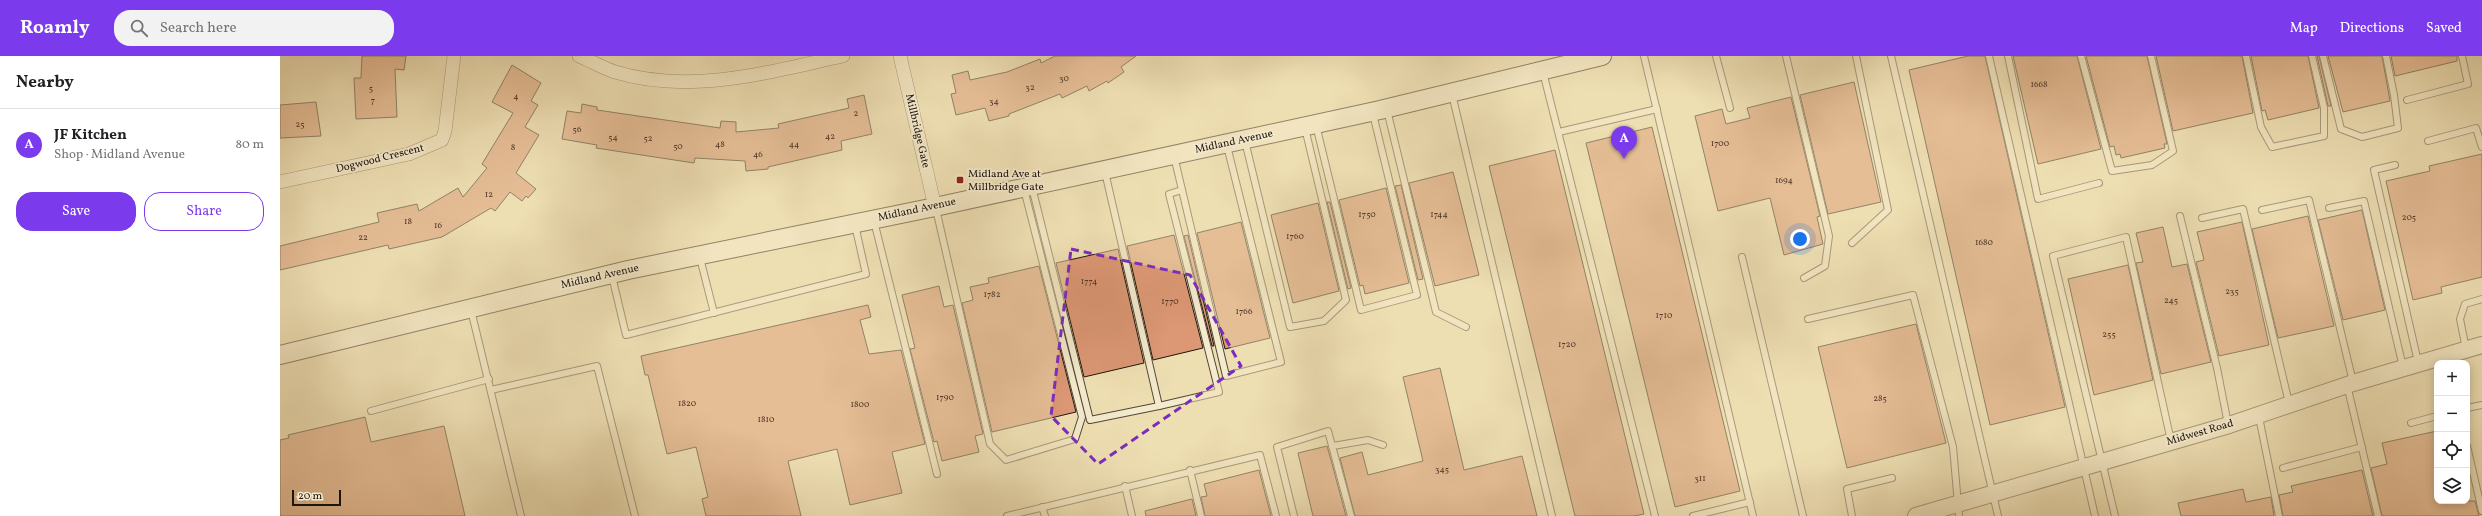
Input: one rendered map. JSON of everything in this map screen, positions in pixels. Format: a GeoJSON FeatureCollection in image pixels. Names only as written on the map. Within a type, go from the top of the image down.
{"type":"FeatureCollection","features":[{"type":"Feature","properties":{"kind":"main road","name":"Midland Avenue"},"geometry":{"type":"LineString","coordinates":[[280,355],[611,274],[935,207],[1379,110],[1602,56]]}},
{"type":"Feature","properties":{"kind":"street","name":"Dogwood Crescent"},"geometry":{"type":"LineString","coordinates":[[280,182],[408,154],[442,140],[445,131],[454,56]]}},
{"type":"Feature","properties":{"kind":"street"},"geometry":{"type":"LineString","coordinates":[[579,56],[615,72],[678,83],[724,81],[843,56]]}},
{"type":"Feature","properties":{"kind":"street","name":"Millbridge Gate"},"geometry":{"type":"LineString","coordinates":[[900,56],[935,207]]}},
{"type":"Feature","properties":{"kind":"street","name":"Midwest Road"},"geometry":{"type":"LineString","coordinates":[[1916,516],[1959,510],[1993,494],[2229,425],[2350,384],[2411,366],[2446,359],[2466,349],[2482,345]]}},
{"type":"Feature","properties":{"kind":"lane"},"geometry":{"type":"LineString","coordinates":[[1644,56],[1753,516]]}},
{"type":"Feature","properties":{"kind":"lane"},"geometry":{"type":"LineString","coordinates":[[1716,56],[1730,108]]}},
{"type":"Feature","properties":{"kind":"lane"},"geometry":{"type":"LineString","coordinates":[[1786,56],[1828,236],[1825,266],[1804,278]]}},
{"type":"Feature","properties":{"kind":"lane"},"geometry":{"type":"LineString","coordinates":[[1852,243],[1888,210],[1856,56]]}},
{"type":"Feature","properties":{"kind":"lane"},"geometry":{"type":"LineString","coordinates":[[1891,56],[1998,516]]}},
{"type":"Feature","properties":{"kind":"lane"},"geometry":{"type":"LineString","coordinates":[[1989,56],[2095,516]]}},
{"type":"Feature","properties":{"kind":"lane"},"geometry":{"type":"LineString","coordinates":[[2008,56],[2038,199],[2099,183]]}},
{"type":"Feature","properties":{"kind":"lane"},"geometry":{"type":"LineString","coordinates":[[2081,56],[2112,171],[2152,165],[2173,151],[2151,56]]}},
{"type":"Feature","properties":{"kind":"lane"},"geometry":{"type":"LineString","coordinates":[[2246,56],[2261,127],[2272,147],[2324,136],[2324,108],[2312,56]]}},
{"type":"Feature","properties":{"kind":"lane"},"geometry":{"type":"LineString","coordinates":[[2324,56],[2341,129],[2362,137],[2398,128],[2394,95],[2386,56]]}},
{"type":"Feature","properties":{"kind":"lane"},"geometry":{"type":"LineString","coordinates":[[2407,100],[2468,84],[2462,56]]}},
{"type":"Feature","properties":{"kind":"lane"},"geometry":{"type":"LineString","coordinates":[[1543,70],[1655,516]]}},
{"type":"Feature","properties":{"kind":"lane"},"geometry":{"type":"LineString","coordinates":[[1452,92],[1552,516]]}},
{"type":"Feature","properties":{"kind":"lane"},"geometry":{"type":"LineString","coordinates":[[1558,132],[1657,109]]}},
{"type":"Feature","properties":{"kind":"lane"},"geometry":{"type":"LineString","coordinates":[[1310,125],[1361,310],[1417,295],[1379,110]]}},
{"type":"Feature","properties":{"kind":"lane"},"geometry":{"type":"LineString","coordinates":[[1379,110],[1436,312],[1466,327]]}},
{"type":"Feature","properties":{"kind":"lane"},"geometry":{"type":"LineString","coordinates":[[1245,139],[1290,327],[1324,321],[1346,300],[1310,125]]}},
{"type":"Feature","properties":{"kind":"lane"},"geometry":{"type":"LineString","coordinates":[[2428,141],[2476,128],[2482,147]]}},
{"type":"Feature","properties":{"kind":"lane"},"geometry":{"type":"LineString","coordinates":[[1173,155],[1226,376],[1281,362],[1227,143]]}},
{"type":"Feature","properties":{"kind":"lane"},"geometry":{"type":"LineString","coordinates":[[2395,165],[2374,170],[2411,366]]}},
{"type":"Feature","properties":{"kind":"lane"},"geometry":{"type":"LineString","coordinates":[[1104,170],[1159,406]]}},
{"type":"Feature","properties":{"kind":"lane"},"geometry":{"type":"LineString","coordinates":[[935,207],[990,444],[1006,460],[1075,439],[1082,416],[1028,186]]}},
{"type":"Feature","properties":{"kind":"lane"},"geometry":{"type":"LineString","coordinates":[[1028,186],[1090,420],[1219,392],[1169,194],[1182,190]]}},
{"type":"Feature","properties":{"kind":"lane"},"geometry":{"type":"LineString","coordinates":[[2262,210],[2309,200],[2378,516]]}},
{"type":"Feature","properties":{"kind":"lane"},"geometry":{"type":"LineString","coordinates":[[2329,208],[2364,201],[2411,366]]}},
{"type":"Feature","properties":{"kind":"lane"},"geometry":{"type":"LineString","coordinates":[[2202,218],[2243,209],[2289,405]]}},
{"type":"Feature","properties":{"kind":"lane"},"geometry":{"type":"LineString","coordinates":[[2180,216],[2217,368],[2229,425]]}},
{"type":"Feature","properties":{"kind":"lane"},"geometry":{"type":"LineString","coordinates":[[873,220],[937,474]]}},
{"type":"Feature","properties":{"kind":"lane"},"geometry":{"type":"LineString","coordinates":[[611,274],[626,335],[866,274],[855,224]]}},
{"type":"Feature","properties":{"kind":"lane"},"geometry":{"type":"LineString","coordinates":[[2115,516],[2053,256],[2126,237],[2171,441]]}},
{"type":"Feature","properties":{"kind":"lane"},"geometry":{"type":"LineString","coordinates":[[699,256],[714,312]]}},
{"type":"Feature","properties":{"kind":"lane"},"geometry":{"type":"LineString","coordinates":[[1742,257],[1803,516]]}},
{"type":"Feature","properties":{"kind":"lane"},"geometry":{"type":"LineString","coordinates":[[1808,319],[1913,295],[1953,447],[1959,510]]}},
{"type":"Feature","properties":{"kind":"lane"},"geometry":{"type":"LineString","coordinates":[[2466,349],[2460,319],[2465,304],[2482,298]]}},
{"type":"Feature","properties":{"kind":"lane"},"geometry":{"type":"LineString","coordinates":[[471,308],[521,516]]}},
{"type":"Feature","properties":{"kind":"lane"},"geometry":{"type":"LineString","coordinates":[[491,390],[597,366],[635,516]]}},
{"type":"Feature","properties":{"kind":"lane"},"geometry":{"type":"LineString","coordinates":[[371,411],[488,379]]}},
{"type":"Feature","properties":{"kind":"lane"},"geometry":{"type":"LineString","coordinates":[[2470,407],[2482,405]]}},
{"type":"Feature","properties":{"kind":"lane"},"geometry":{"type":"LineString","coordinates":[[2258,415],[2279,516]]}},
{"type":"Feature","properties":{"kind":"lane"},"geometry":{"type":"LineString","coordinates":[[2411,423],[2434,417]]}},
{"type":"Feature","properties":{"kind":"lane"},"geometry":{"type":"LineString","coordinates":[[1294,516],[1277,447],[1328,431],[1351,516]]}},
{"type":"Feature","properties":{"kind":"lane"},"geometry":{"type":"LineString","coordinates":[[1333,446],[1368,440],[1383,445]]}},
{"type":"Feature","properties":{"kind":"lane"},"geometry":{"type":"LineString","coordinates":[[2283,468],[2362,447]]}},
{"type":"Feature","properties":{"kind":"lane"},"geometry":{"type":"LineString","coordinates":[[1007,516],[1190,470],[1260,455],[1276,516]]}},
{"type":"Feature","properties":{"kind":"lane"},"geometry":{"type":"LineString","coordinates":[[2470,456],[2479,488],[2482,511]]}},
{"type":"Feature","properties":{"kind":"lane"},"geometry":{"type":"LineString","coordinates":[[1190,470],[1201,516]]}},
{"type":"Feature","properties":{"kind":"lane"},"geometry":{"type":"LineString","coordinates":[[1852,516],[1847,489],[1892,478]]}},
{"type":"Feature","properties":{"kind":"lane"},"geometry":{"type":"LineString","coordinates":[[1125,486],[1132,516]]}},
{"type":"Feature","properties":{"kind":"lane"},"geometry":{"type":"LineString","coordinates":[[1693,516],[1750,502]]}},
{"type":"Feature","properties":{"kind":"lane"},"geometry":{"type":"LineString","coordinates":[[1042,507],[1045,516]]}},
{"type":"Feature","properties":{"kind":"highlighted area"},"geometry":{"type":"Polygon","coordinates":[[[1071,249],[1190,275],[1241,366],[1098,464],[1051,416],[1071,249]]]}},
{"type":"Feature","properties":{"kind":"building"},"geometry":{"type":"Polygon","coordinates":[[[362,56],[406,56],[404,70],[395,69],[397,117],[356,119],[354,78],[361,78],[362,56]]]}},
{"type":"Feature","properties":{"kind":"building"},"geometry":{"type":"Polygon","coordinates":[[[1055,56],[1136,56],[1121,67],[1124,72],[1108,83],[1107,81],[1089,91],[1087,86],[1062,98],[1060,94],[1009,114],[1009,116],[989,121],[985,108],[956,115],[951,94],[956,93],[952,75],[968,71],[970,80],[1007,72],[1040,59],[1041,63],[1055,56]]]}},
{"type":"Feature","properties":{"kind":"building"},"geometry":{"type":"Polygon","coordinates":[[[1968,56],[1985,56],[2065,407],[1990,425],[1909,70],[1968,56]]]}},
{"type":"Feature","properties":{"kind":"building"},"geometry":{"type":"Polygon","coordinates":[[[2013,56],[2077,56],[2101,149],[2038,164],[2013,56]]]}},
{"type":"Feature","properties":{"kind":"building"},"geometry":{"type":"Polygon","coordinates":[[[2086,56],[2147,56],[2167,144],[2164,144],[2165,148],[2121,158],[2120,154],[2116,155],[2114,146],[2110,147],[2086,56]]]}},
{"type":"Feature","properties":{"kind":"building"},"geometry":{"type":"Polygon","coordinates":[[[2156,56],[2242,56],[2253,113],[2173,131],[2156,56]]]}},
{"type":"Feature","properties":{"kind":"building"},"geometry":{"type":"Polygon","coordinates":[[[2251,56],[2308,56],[2319,108],[2268,120],[2265,110],[2262,111],[2251,56]]]}},
{"type":"Feature","properties":{"kind":"building"},"geometry":{"type":"Polygon","coordinates":[[[2317,56],[2319,56],[2331,106],[2328,106],[2317,56]]]}},
{"type":"Feature","properties":{"kind":"building"},"geometry":{"type":"Polygon","coordinates":[[[2328,56],[2382,56],[2390,101],[2343,112],[2328,56]]]}},
{"type":"Feature","properties":{"kind":"building"},"geometry":{"type":"Polygon","coordinates":[[[2391,56],[2457,56],[2457,61],[2395,76],[2391,56]]]}},
{"type":"Feature","properties":{"kind":"building"},"geometry":{"type":"Polygon","coordinates":[[[512,65],[541,83],[531,101],[538,105],[525,127],[539,135],[516,173],[536,189],[528,198],[526,196],[522,201],[510,192],[495,211],[491,208],[442,237],[389,249],[388,245],[280,270],[280,246],[379,222],[377,213],[417,204],[419,211],[458,188],[463,197],[487,168],[482,164],[513,113],[492,102],[512,65]]]}},
{"type":"Feature","properties":{"kind":"building"},"geometry":{"type":"Polygon","coordinates":[[[1854,82],[1881,202],[1828,214],[1800,95],[1854,82]]]}},
{"type":"Feature","properties":{"kind":"building"},"geometry":{"type":"Polygon","coordinates":[[[864,95],[872,134],[841,141],[842,150],[768,167],[768,169],[746,171],[745,161],[695,158],[694,163],[596,148],[597,145],[562,139],[567,111],[581,113],[582,104],[597,107],[597,110],[720,128],[721,121],[736,122],[736,132],[779,128],[778,124],[849,108],[847,99],[864,95]]]}},
{"type":"Feature","properties":{"kind":"building"},"geometry":{"type":"Polygon","coordinates":[[[1791,97],[1820,216],[1817,217],[1823,244],[1784,255],[1770,198],[1718,211],[1695,116],[1722,109],[1726,124],[1750,118],[1747,108],[1791,97]]]}},
{"type":"Feature","properties":{"kind":"building"},"geometry":{"type":"Polygon","coordinates":[[[316,102],[321,136],[280,138],[280,105],[316,102]]]}},
{"type":"Feature","properties":{"kind":"building"},"geometry":{"type":"Polygon","coordinates":[[[1652,127],[1740,491],[1675,507],[1586,143],[1652,127]]]}},
{"type":"Feature","properties":{"kind":"building"},"geometry":{"type":"Polygon","coordinates":[[[1555,150],[1644,514],[1634,516],[1575,516],[1489,166],[1555,150]]]}},
{"type":"Feature","properties":{"kind":"building"},"geometry":{"type":"Polygon","coordinates":[[[2482,154],[2482,277],[2441,287],[2442,293],[2413,300],[2386,181],[2430,171],[2429,166],[2482,154]]]}},
{"type":"Feature","properties":{"kind":"building"},"geometry":{"type":"Polygon","coordinates":[[[1453,172],[1479,275],[1435,286],[1409,183],[1453,172]]]}},
{"type":"Feature","properties":{"kind":"building"},"geometry":{"type":"Polygon","coordinates":[[[1401,185],[1423,279],[1418,280],[1395,186],[1401,185]]]}},
{"type":"Feature","properties":{"kind":"building"},"geometry":{"type":"Polygon","coordinates":[[[1386,188],[1409,283],[1365,294],[1363,285],[1360,286],[1339,200],[1386,188]]]}},
{"type":"Feature","properties":{"kind":"building"},"geometry":{"type":"Polygon","coordinates":[[[1327,202],[1330,202],[1351,288],[1348,289],[1327,202]]]}},
{"type":"Feature","properties":{"kind":"building"},"geometry":{"type":"Polygon","coordinates":[[[1318,203],[1339,291],[1293,303],[1271,215],[1318,203]]]}},
{"type":"Feature","properties":{"kind":"building"},"geometry":{"type":"Polygon","coordinates":[[[2362,210],[2385,310],[2343,320],[2318,220],[2362,210]]]}},
{"type":"Feature","properties":{"kind":"building"},"geometry":{"type":"Polygon","coordinates":[[[2308,216],[2334,326],[2278,338],[2252,229],[2308,216]]]}},
{"type":"Feature","properties":{"kind":"building"},"geometry":{"type":"Polygon","coordinates":[[[1241,222],[1270,338],[1225,349],[1197,233],[1241,222]]]}},
{"type":"Feature","properties":{"kind":"building"},"geometry":{"type":"Polygon","coordinates":[[[2242,222],[2269,345],[2219,356],[2196,262],[2204,260],[2197,232],[2242,222]]]}},
{"type":"Feature","properties":{"kind":"building"},"geometry":{"type":"Polygon","coordinates":[[[2163,227],[2172,267],[2187,264],[2211,362],[2161,374],[2136,263],[2143,262],[2136,233],[2163,227]]]}},
{"type":"Feature","properties":{"kind":"building"},"geometry":{"type":"Polygon","coordinates":[[[1174,235],[1203,348],[1153,360],[1127,246],[1174,235]]]}},
{"type":"Feature","properties":{"kind":"building"},"geometry":{"type":"Polygon","coordinates":[[[1188,235],[1214,346],[1212,346],[1184,236],[1188,235]]]}},
{"type":"Feature","properties":{"kind":"building"},"geometry":{"type":"Polygon","coordinates":[[[1118,249],[1144,363],[1084,377],[1056,263],[1118,249]]]}},
{"type":"Feature","properties":{"kind":"building"},"geometry":{"type":"Polygon","coordinates":[[[2128,265],[2153,380],[2094,395],[2068,279],[2128,265]]]}},
{"type":"Feature","properties":{"kind":"building"},"geometry":{"type":"Polygon","coordinates":[[[1039,266],[1076,412],[992,432],[962,303],[973,300],[970,287],[989,283],[988,278],[1039,266]]]}},
{"type":"Feature","properties":{"kind":"building"},"geometry":{"type":"Polygon","coordinates":[[[939,286],[944,307],[953,305],[983,434],[975,436],[979,452],[942,461],[937,441],[934,442],[910,349],[915,348],[902,295],[939,286]]]}},
{"type":"Feature","properties":{"kind":"building"},"geometry":{"type":"Polygon","coordinates":[[[868,305],[871,317],[860,320],[869,354],[901,350],[925,444],[892,452],[902,493],[850,505],[837,449],[788,461],[801,516],[706,516],[702,499],[708,497],[696,447],[667,454],[648,375],[645,375],[641,356],[868,305]]]}},
{"type":"Feature","properties":{"kind":"building"},"geometry":{"type":"Polygon","coordinates":[[[1916,324],[1946,443],[1847,468],[1818,347],[1916,324]]]}},
{"type":"Feature","properties":{"kind":"building"},"geometry":{"type":"Polygon","coordinates":[[[1440,368],[1464,470],[1522,456],[1537,516],[1355,516],[1340,458],[1362,452],[1368,475],[1423,461],[1403,377],[1440,368]]]}},
{"type":"Feature","properties":{"kind":"building"},"geometry":{"type":"Polygon","coordinates":[[[365,417],[371,442],[444,426],[465,516],[280,516],[280,440],[289,438],[288,435],[365,417]]]}},
{"type":"Feature","properties":{"kind":"building"},"geometry":{"type":"Polygon","coordinates":[[[2434,432],[2434,504],[2470,504],[2470,501],[2475,501],[2479,516],[2382,516],[2371,468],[2387,464],[2382,443],[2434,432]]]}},
{"type":"Feature","properties":{"kind":"building"},"geometry":{"type":"Polygon","coordinates":[[[1327,446],[1346,516],[1313,516],[1298,453],[1327,446]]]}},
{"type":"Feature","properties":{"kind":"building"},"geometry":{"type":"Polygon","coordinates":[[[1259,470],[1271,516],[1205,516],[1201,497],[1207,496],[1204,484],[1259,470]]]}},
{"type":"Feature","properties":{"kind":"building"},"geometry":{"type":"Polygon","coordinates":[[[2362,470],[2373,516],[2283,516],[2279,495],[2293,492],[2291,486],[2362,470]]]}},
{"type":"Feature","properties":{"kind":"building"},"geometry":{"type":"Polygon","coordinates":[[[2243,489],[2246,502],[2271,497],[2274,516],[2181,516],[2178,503],[2243,489]]]}},
{"type":"Feature","properties":{"kind":"building"},"geometry":{"type":"Polygon","coordinates":[[[1192,499],[1196,516],[1146,516],[1145,511],[1192,499]]]}},
{"type":"Feature","properties":{"kind":"place","name":"JF Kitchen"},"geometry":{"type":"Point","coordinates":[1624,159]}},
{"type":"Feature","properties":{"kind":"place","name":"Midland Ave at Millbridge Gate"},"geometry":{"type":"Point","coordinates":[960,180]}}]}
